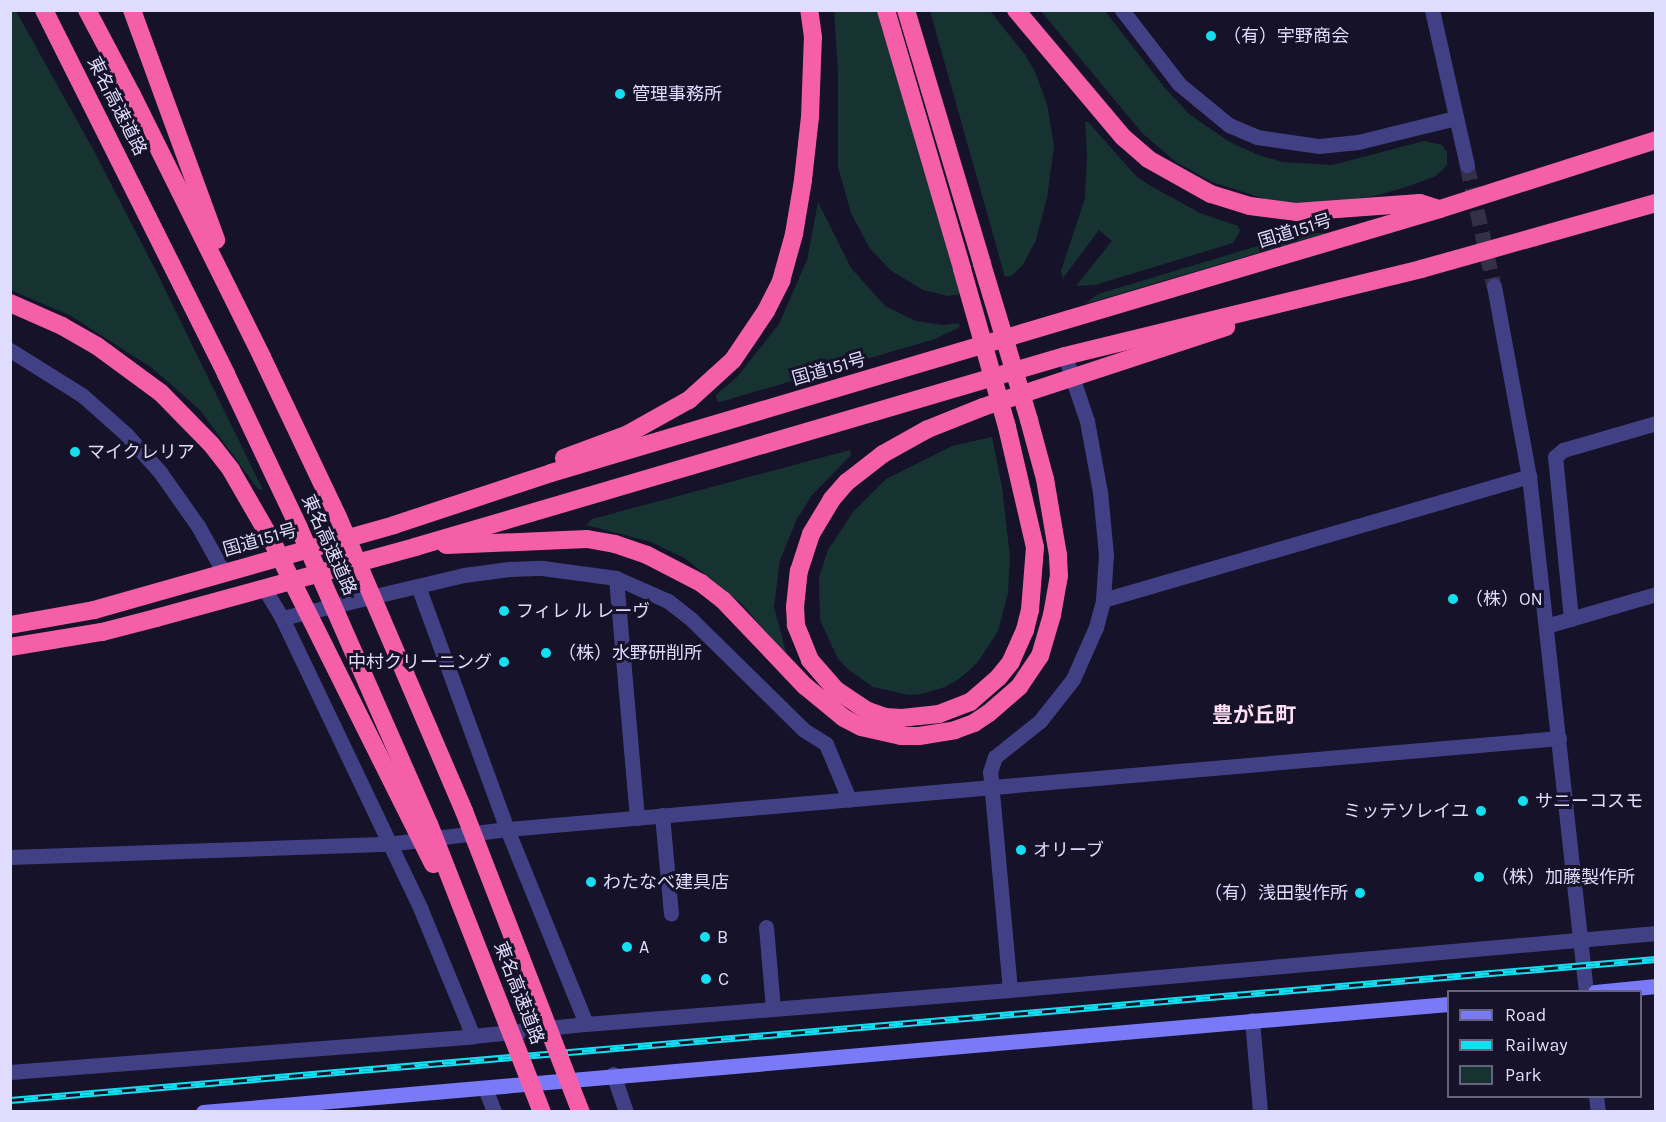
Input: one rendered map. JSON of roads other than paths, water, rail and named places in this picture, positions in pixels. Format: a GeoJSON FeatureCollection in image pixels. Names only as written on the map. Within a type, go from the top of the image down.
{"type":"FeatureCollection","features":[{"type":"Feature","properties":{"kind":"highway","name":"東名高速道路"},"geometry":{"type":"LineString","coordinates":[[44,10],[221,363],[299,528],[429,824],[542,1112]]}},
{"type":"Feature","properties":{"kind":"highway","name":"東名高速道路"},"geometry":{"type":"LineString","coordinates":[[87,10],[262,357],[338,517],[464,811],[582,1112]]}},
{"type":"Feature","properties":{"kind":"highway"},"geometry":{"type":"LineString","coordinates":[[132,10],[200,201],[262,357]]}},
{"type":"Feature","properties":{"kind":"highway"},"geometry":{"type":"LineString","coordinates":[[551,473],[566,457],[626,435],[689,400],[733,360],[766,311],[781,281],[794,234],[804,180],[810,117],[812,49],[809,10]]}},
{"type":"Feature","properties":{"kind":"highway"},"geometry":{"type":"LineString","coordinates":[[886,10],[962,269],[1007,427],[1035,547],[1030,610],[1025,630],[1011,662],[999,677],[970,702],[939,714],[902,718],[885,717],[866,710],[822,677],[810,660],[796,625],[795,607],[799,571],[820,516],[832,499],[861,469],[928,429],[983,407],[1072,377],[1365,281]]}},
{"type":"Feature","properties":{"kind":"highway"},"geometry":{"type":"LineString","coordinates":[[415,547],[543,539],[586,539],[615,544],[675,567],[701,583],[750,627],[805,687],[843,718],[871,730],[919,736],[955,730],[974,723],[989,713],[1019,687],[1040,656],[1050,626],[1056,597],[1058,555],[1045,479],[1029,420],[906,10]]}},
{"type":"Feature","properties":{"kind":"highway"},"geometry":{"type":"LineString","coordinates":[[1016,10],[1123,137],[1148,159],[1211,194],[1250,207],[1296,212],[1420,203],[1440,209]]}},
{"type":"Feature","properties":{"kind":"highway","name":"国道151号"},"geometry":{"type":"LineString","coordinates":[[10,625],[94,610],[394,525],[551,473],[1440,209],[1656,140]]}},
{"type":"Feature","properties":{"kind":"highway"},"geometry":{"type":"LineString","coordinates":[[10,647],[102,632],[415,547],[1065,356],[1421,269],[1656,203]]}},
{"type":"Feature","properties":{"kind":"highway"},"geometry":{"type":"LineString","coordinates":[[10,303],[62,326],[97,346],[161,393],[204,437],[231,470],[272,541],[494,986]]}},
{"type":"Feature","properties":{"kind":"street"},"geometry":{"type":"LineString","coordinates":[[1122,10],[1179,84],[1229,125],[1257,137],[1319,146],[1358,142],[1456,118]]}},
{"type":"Feature","properties":{"kind":"street"},"geometry":{"type":"LineString","coordinates":[[1432,10],[1467,165]]}},
{"type":"Feature","properties":{"kind":"street"},"geometry":{"type":"LineString","coordinates":[[1494,286],[1529,476],[1587,990]]}},
{"type":"Feature","properties":{"kind":"street"},"geometry":{"type":"LineString","coordinates":[[10,350],[82,395],[126,434],[160,472],[192,517],[224,573]]}},
{"type":"Feature","properties":{"kind":"street"},"geometry":{"type":"LineString","coordinates":[[1010,990],[990,772],[995,757],[1040,721],[1073,679],[1096,627],[1103,600],[1106,555],[1100,492],[1087,421],[1065,356]]}},
{"type":"Feature","properties":{"kind":"street"},"geometry":{"type":"LineString","coordinates":[[1571,619],[1555,457],[1563,450],[1656,423]]}},
{"type":"Feature","properties":{"kind":"street"},"geometry":{"type":"LineString","coordinates":[[1103,600],[1529,476]]}},
{"type":"Feature","properties":{"kind":"street"},"geometry":{"type":"LineString","coordinates":[[282,618],[464,575],[520,568],[581,571],[616,578],[668,601],[692,620],[804,730],[826,744],[849,799]]}},
{"type":"Feature","properties":{"kind":"street"},"geometry":{"type":"LineString","coordinates":[[616,578],[637,818]]}},
{"type":"Feature","properties":{"kind":"street"},"geometry":{"type":"LineString","coordinates":[[418,586],[507,829],[586,1024]]}},
{"type":"Feature","properties":{"kind":"street"},"geometry":{"type":"LineString","coordinates":[[264,588],[282,618],[421,910],[473,1036]]}},
{"type":"Feature","properties":{"kind":"street"},"geometry":{"type":"LineString","coordinates":[[1546,626],[1656,594]]}},
{"type":"Feature","properties":{"kind":"street"},"geometry":{"type":"LineString","coordinates":[[10,857],[388,844],[507,829],[1559,738]]}},
{"type":"Feature","properties":{"kind":"street"},"geometry":{"type":"LineString","coordinates":[[662,815],[671,914]]}},
{"type":"Feature","properties":{"kind":"street"},"geometry":{"type":"LineString","coordinates":[[766,927],[773,1009]]}},
{"type":"Feature","properties":{"kind":"street"},"geometry":{"type":"LineString","coordinates":[[10,1072],[473,1036],[586,1024],[1010,990],[1656,933]]}},
{"type":"Feature","properties":{"kind":"street"},"geometry":{"type":"LineString","coordinates":[[1615,990],[1656,986]]}},
{"type":"Feature","properties":{"kind":"street"},"geometry":{"type":"LineString","coordinates":[[203,1112],[485,1088],[614,1074],[1447,1004]]}},
{"type":"Feature","properties":{"kind":"street"},"geometry":{"type":"LineString","coordinates":[[1252,1020],[1260,1112]]}},
{"type":"Feature","properties":{"kind":"street"},"geometry":{"type":"LineString","coordinates":[[614,1074],[627,1112]]}},
{"type":"Feature","properties":{"kind":"street"},"geometry":{"type":"LineString","coordinates":[[485,1088],[494,1112]]}},
{"type":"Feature","properties":{"kind":"tunnel"},"geometry":{"type":"LineString","coordinates":[[1467,165],[1494,286]]}},
{"type":"Feature","properties":{"kind":"railway"},"geometry":{"type":"LineString","coordinates":[[10,1100],[1656,959]]}},
{"type":"Feature","properties":{"kind":"place","name":"（有）宇野商会"},"geometry":{"type":"Point","coordinates":[1211,36]}},
{"type":"Feature","properties":{"kind":"place","name":"管理事務所"},"geometry":{"type":"Point","coordinates":[620,94]}},
{"type":"Feature","properties":{"kind":"place","name":"マイクレリア"},"geometry":{"type":"Point","coordinates":[75,452]}},
{"type":"Feature","properties":{"kind":"place","name":"（株）ON"},"geometry":{"type":"Point","coordinates":[1453,599]}},
{"type":"Feature","properties":{"kind":"place","name":"フィレ ル レーヴ"},"geometry":{"type":"Point","coordinates":[504,611]}},
{"type":"Feature","properties":{"kind":"place","name":"（株）水野研削所"},"geometry":{"type":"Point","coordinates":[546,653]}},
{"type":"Feature","properties":{"kind":"place","name":"中村クリーニング"},"geometry":{"type":"Point","coordinates":[504,662]}},
{"type":"Feature","properties":{"kind":"place","name":"サニーコスモ"},"geometry":{"type":"Point","coordinates":[1523,801]}},
{"type":"Feature","properties":{"kind":"place","name":"ミッテソレイユ"},"geometry":{"type":"Point","coordinates":[1481,811]}},
{"type":"Feature","properties":{"kind":"place","name":"オリーブ"},"geometry":{"type":"Point","coordinates":[1021,850]}},
{"type":"Feature","properties":{"kind":"place","name":"（株）加藤製作所"},"geometry":{"type":"Point","coordinates":[1479,877]}},
{"type":"Feature","properties":{"kind":"place","name":"わたなべ建具店"},"geometry":{"type":"Point","coordinates":[591,882]}},
{"type":"Feature","properties":{"kind":"place","name":"（有）浅田製作所"},"geometry":{"type":"Point","coordinates":[1360,893]}},
{"type":"Feature","properties":{"kind":"place","name":"B"},"geometry":{"type":"Point","coordinates":[705,937]}},
{"type":"Feature","properties":{"kind":"place","name":"A"},"geometry":{"type":"Point","coordinates":[627,947]}},
{"type":"Feature","properties":{"kind":"place","name":"C"},"geometry":{"type":"Point","coordinates":[706,979]}},
{"type":"Feature","properties":{"kind":"district","name":"豊が丘町"},"geometry":{"type":"Point","coordinates":[1254,715]}}]}
